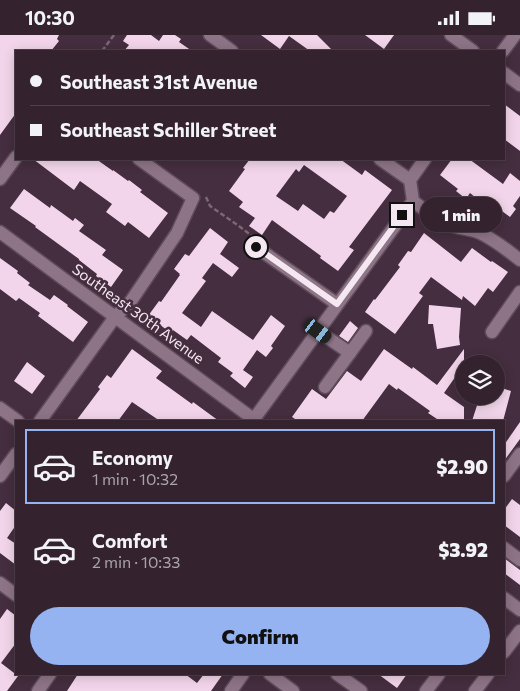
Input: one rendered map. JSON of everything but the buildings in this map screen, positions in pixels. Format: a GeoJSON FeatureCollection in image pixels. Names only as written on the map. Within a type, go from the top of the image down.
{"type":"FeatureCollection","features":[{"type":"Feature","properties":{"kind":"street"},"geometry":{"type":"LineString","coordinates":[[210,35],[231,50]]}},
{"type":"Feature","properties":{"kind":"street"},"geometry":{"type":"LineString","coordinates":[[451,35],[472,50]]}},
{"type":"Feature","properties":{"kind":"street"},"geometry":{"type":"LineString","coordinates":[[504,50],[515,35]]}},
{"type":"Feature","properties":{"kind":"street"},"geometry":{"type":"LineString","coordinates":[[505,74],[520,85]]}},
{"type":"Feature","properties":{"kind":"street"},"geometry":{"type":"LineString","coordinates":[[0,179],[15,158]]}},
{"type":"Feature","properties":{"kind":"street"},"geometry":{"type":"LineString","coordinates":[[41,420],[115,317],[131,301],[199,197],[141,160]]}},
{"type":"Feature","properties":{"kind":"street"},"geometry":{"type":"LineString","coordinates":[[381,160],[410,180]]}},
{"type":"Feature","properties":{"kind":"street"},"geometry":{"type":"LineString","coordinates":[[255,420],[413,201],[410,180],[424,160]]}},
{"type":"Feature","properties":{"kind":"street"},"geometry":{"type":"LineString","coordinates":[[413,201],[437,219],[452,226],[480,233],[520,259]]}},
{"type":"Feature","properties":{"kind":"street","name":"Southeast 30th Avenue"},"geometry":{"type":"LineString","coordinates":[[0,232],[255,420]]}},
{"type":"Feature","properties":{"kind":"street"},"geometry":{"type":"LineString","coordinates":[[256,247],[337,304]]}},
{"type":"Feature","properties":{"kind":"street"},"geometry":{"type":"LineString","coordinates":[[492,332],[520,292]]}},
{"type":"Feature","properties":{"kind":"street"},"geometry":{"type":"LineString","coordinates":[[318,331],[350,353]]}},
{"type":"Feature","properties":{"kind":"street"},"geometry":{"type":"LineString","coordinates":[[325,387],[366,331]]}},
{"type":"Feature","properties":{"kind":"street"},"geometry":{"type":"LineString","coordinates":[[0,408],[17,420]]}},
{"type":"Feature","properties":{"kind":"street"},"geometry":{"type":"LineString","coordinates":[[0,476],[15,454]]}},
{"type":"Feature","properties":{"kind":"street"},"geometry":{"type":"LineString","coordinates":[[505,476],[520,454]]}},
{"type":"Feature","properties":{"kind":"street"},"geometry":{"type":"LineString","coordinates":[[505,549],[520,560]]}},
{"type":"Feature","properties":{"kind":"street"},"geometry":{"type":"LineString","coordinates":[[0,583],[15,594]]}},
{"type":"Feature","properties":{"kind":"street"},"geometry":{"type":"LineString","coordinates":[[505,599],[520,609]]}},
{"type":"Feature","properties":{"kind":"street"},"geometry":{"type":"LineString","coordinates":[[505,651],[520,631]]}},
{"type":"Feature","properties":{"kind":"street"},"geometry":{"type":"LineString","coordinates":[[38,691],[49,675]]}},
{"type":"Feature","properties":{"kind":"street"},"geometry":{"type":"LineString","coordinates":[[231,691],[242,675]]}},
{"type":"Feature","properties":{"kind":"street"},"geometry":{"type":"LineString","coordinates":[[271,675],[293,691]]}},
{"type":"Feature","properties":{"kind":"street"},"geometry":{"type":"LineString","coordinates":[[339,675],[361,691]]}},
{"type":"Feature","properties":{"kind":"street"},"geometry":{"type":"LineString","coordinates":[[426,691],[438,675]]}},
{"type":"Feature","properties":{"kind":"street"},"geometry":{"type":"LineString","coordinates":[[475,691],[487,675]]}},
{"type":"Feature","properties":{"kind":"path"},"geometry":{"type":"LineString","coordinates":[[103,50],[114,35]]}},
{"type":"Feature","properties":{"kind":"path"},"geometry":{"type":"LineString","coordinates":[[199,197],[252,236],[256,247]]}},
{"type":"Feature","properties":{"kind":"route"},"geometry":{"type":"LineString","coordinates":[[256,247],[337,304],[402,215]]}}]}
